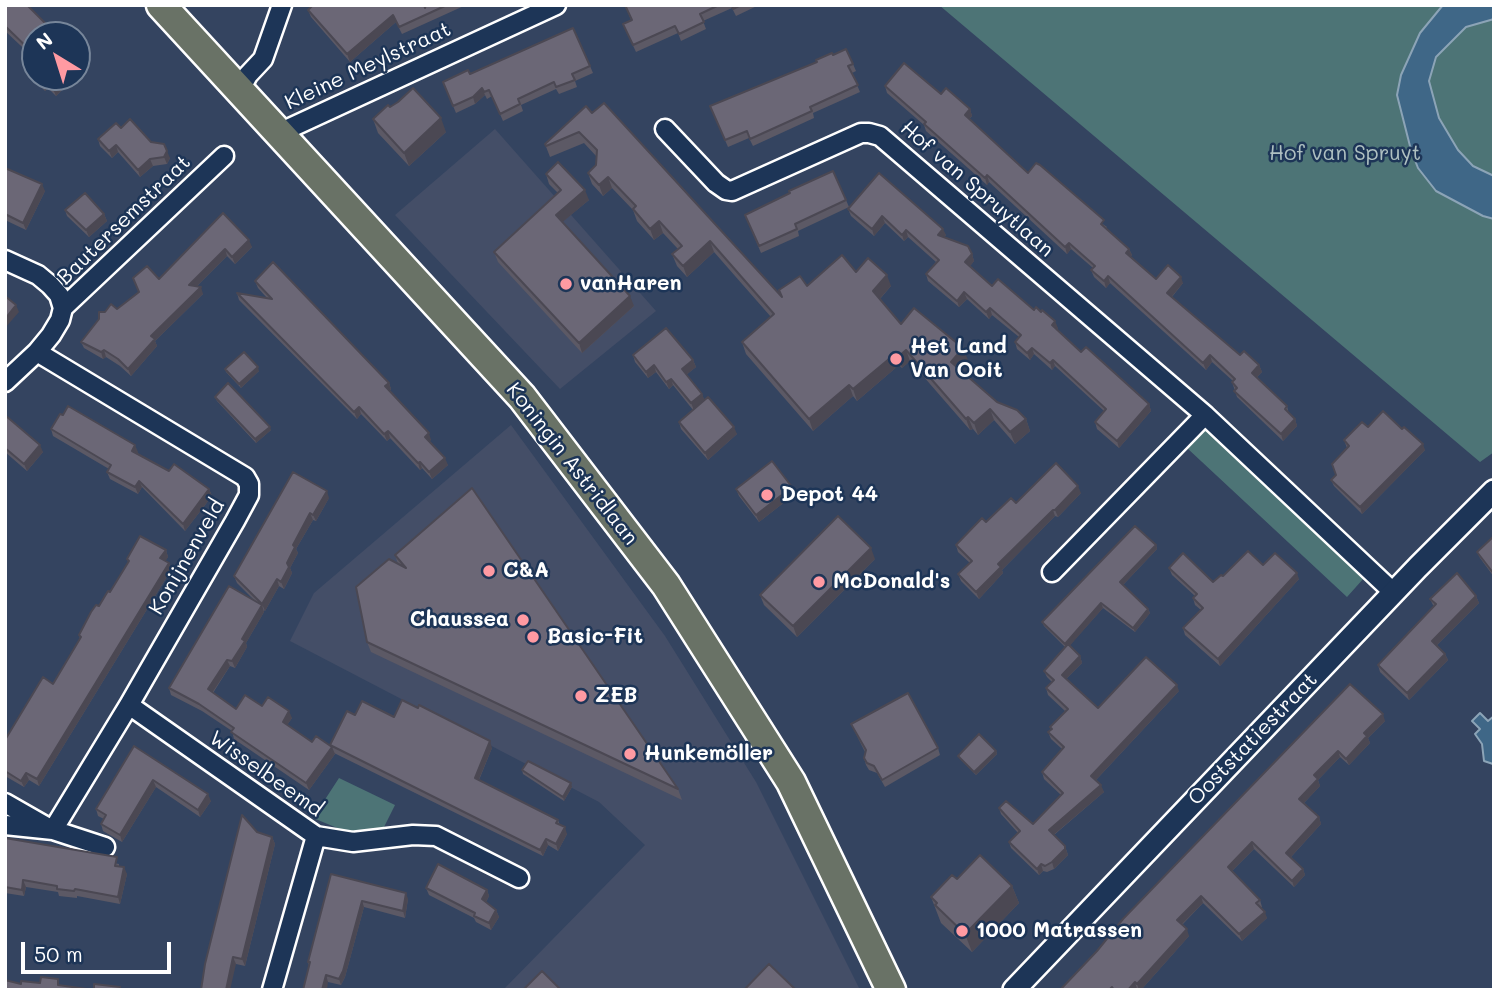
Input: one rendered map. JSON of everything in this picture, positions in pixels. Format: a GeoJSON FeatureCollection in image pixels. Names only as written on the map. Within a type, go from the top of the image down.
{"type":"FeatureCollection","features":[{"type":"Feature","properties":{"kind":"main road","name":"Koningin Astridlaan"},"geometry":{"type":"LineString","coordinates":[[161,5],[522,397],[666,585],[790,782],[891,990]]}},
{"type":"Feature","properties":{"kind":"street"},"geometry":{"type":"LineString","coordinates":[[239,91],[248,75],[263,59],[282,5]]}},
{"type":"Feature","properties":{"kind":"street","name":"Kleine Meylstraat"},"geometry":{"type":"LineString","coordinates":[[277,134],[555,5]]}},
{"type":"Feature","properties":{"kind":"street","name":"Hof van Spruytlaan"},"geometry":{"type":"LineString","coordinates":[[665,129],[716,183],[732,191],[861,133],[880,136],[1205,415],[1393,592]]}},
{"type":"Feature","properties":{"kind":"street","name":"Bautersemstraat"},"geometry":{"type":"LineString","coordinates":[[5,382],[37,352],[60,320],[63,308],[224,156]]}},
{"type":"Feature","properties":{"kind":"street"},"geometry":{"type":"LineString","coordinates":[[5,260],[38,275],[59,295],[63,308]]}},
{"type":"Feature","properties":{"kind":"street","name":"Konijnenveld"},"geometry":{"type":"LineString","coordinates":[[37,352],[245,477],[249,484],[249,495],[129,705],[53,830]]}},
{"type":"Feature","properties":{"kind":"street"},"geometry":{"type":"LineString","coordinates":[[1052,572],[1205,415]]}},
{"type":"Feature","properties":{"kind":"street","name":"Ooststatiestraat"},"geometry":{"type":"LineString","coordinates":[[1014,990],[1393,592],[1494,491]]}},
{"type":"Feature","properties":{"kind":"street","name":"Wisselbeemd"},"geometry":{"type":"LineString","coordinates":[[129,705],[316,836],[272,990]]}},
{"type":"Feature","properties":{"kind":"street"},"geometry":{"type":"LineString","coordinates":[[5,803],[53,830],[105,847]]}},
{"type":"Feature","properties":{"kind":"street"},"geometry":{"type":"LineString","coordinates":[[5,825],[53,830]]}},
{"type":"Feature","properties":{"kind":"street"},"geometry":{"type":"LineString","coordinates":[[316,836],[354,842],[413,835],[436,836],[519,877]]}},
{"type":"Feature","properties":{"kind":"shaded area"},"geometry":{"type":"Polygon","coordinates":[[[1443,5],[1494,5],[1494,19],[1466,27],[1436,57],[1429,81],[1439,118],[1458,150],[1473,166],[1494,176],[1494,219],[1436,191],[1418,168],[1397,95],[1401,75],[1420,33],[1443,5]]]}},
{"type":"Feature","properties":{"kind":"shaded area"},"geometry":{"type":"Polygon","coordinates":[[[495,129],[656,311],[560,389],[395,215],[495,129]]]}},
{"type":"Feature","properties":{"kind":"shaded area"},"geometry":{"type":"Polygon","coordinates":[[[511,425],[665,636],[756,782],[860,990],[503,990],[645,845],[599,802],[290,641],[314,593],[511,425]]]}},
{"type":"Feature","properties":{"kind":"shaded area"},"geometry":{"type":"Polygon","coordinates":[[[1480,713],[1488,721],[1494,716],[1493,764],[1484,761],[1482,744],[1475,734],[1480,729],[1472,721],[1480,713]]]}},
{"type":"Feature","properties":{"kind":"green space","name":"Hof van Spruyt"},"geometry":{"type":"Polygon","coordinates":[[[939,5],[1494,5],[1494,452],[1480,462],[939,5]]]}},
{"type":"Feature","properties":{"kind":"green space"},"geometry":{"type":"Polygon","coordinates":[[[1205,429],[1364,578],[1347,597],[1187,448],[1205,429]]]}},
{"type":"Feature","properties":{"kind":"green space"},"geometry":{"type":"Polygon","coordinates":[[[339,778],[395,805],[384,827],[352,834],[313,818],[339,778]]]}},
{"type":"Feature","properties":{"kind":"building"},"geometry":{"type":"Polygon","coordinates":[[[5,5],[27,5],[43,21],[21,21],[21,41],[5,26],[5,5]]]}},
{"type":"Feature","properties":{"kind":"building"},"geometry":{"type":"Polygon","coordinates":[[[313,5],[424,5],[425,8],[426,5],[447,5],[399,27],[393,15],[347,54],[308,10],[313,5]]]}},
{"type":"Feature","properties":{"kind":"building"},"geometry":{"type":"Polygon","coordinates":[[[625,5],[719,5],[700,14],[704,22],[679,34],[675,26],[633,45],[623,24],[632,20],[625,5]]]}},
{"type":"Feature","properties":{"kind":"building"},"geometry":{"type":"Polygon","coordinates":[[[573,28],[590,66],[572,74],[575,80],[556,87],[554,82],[518,99],[520,104],[500,114],[489,90],[484,92],[482,88],[473,97],[453,106],[443,82],[468,70],[470,74],[573,28]]]}},
{"type":"Feature","properties":{"kind":"building"},"geometry":{"type":"Polygon","coordinates":[[[846,49],[853,64],[848,66],[858,85],[810,107],[812,111],[750,139],[747,131],[725,140],[710,106],[846,49]]]}},
{"type":"Feature","properties":{"kind":"building"},"geometry":{"type":"Polygon","coordinates":[[[904,63],[941,94],[946,88],[970,109],[965,115],[1028,173],[1036,163],[1040,165],[1104,220],[1101,224],[1129,249],[1126,253],[1156,279],[1168,265],[1181,277],[1167,293],[1240,355],[1244,351],[1259,365],[1252,373],[1287,406],[1285,409],[1295,419],[1281,434],[1234,391],[1237,388],[1232,382],[1235,379],[1210,355],[1203,363],[1108,276],[1104,281],[1091,270],[1095,266],[1069,243],[1065,247],[987,175],[985,178],[885,86],[904,63]]]}},
{"type":"Feature","properties":{"kind":"building"},"geometry":{"type":"Polygon","coordinates":[[[413,88],[441,118],[404,153],[373,119],[413,88]]]}},
{"type":"Feature","properties":{"kind":"building"},"geometry":{"type":"Polygon","coordinates":[[[604,103],[782,297],[779,290],[800,276],[807,286],[842,255],[856,272],[868,258],[887,275],[873,291],[901,324],[914,308],[963,348],[951,362],[997,402],[1017,410],[1026,419],[1010,432],[990,409],[974,423],[968,417],[966,419],[906,350],[898,357],[895,354],[853,389],[849,385],[809,419],[742,342],[774,314],[710,241],[683,266],[672,254],[682,246],[659,221],[650,229],[633,209],[636,206],[608,177],[599,185],[588,173],[596,165],[597,150],[579,132],[546,146],[545,144],[586,106],[592,113],[604,103]]]}},
{"type":"Feature","properties":{"kind":"building"},"geometry":{"type":"Polygon","coordinates":[[[130,119],[151,142],[164,144],[167,151],[164,157],[150,159],[138,170],[116,145],[109,151],[98,139],[116,123],[121,128],[130,119]]]}},
{"type":"Feature","properties":{"kind":"building","name":"vanHaren"},"geometry":{"type":"Polygon","coordinates":[[[558,162],[585,190],[556,215],[630,296],[579,343],[494,252],[561,190],[546,174],[558,162]]]}},
{"type":"Feature","properties":{"kind":"building"},"geometry":{"type":"Polygon","coordinates":[[[5,168],[42,184],[23,223],[5,214],[5,168]]]}},
{"type":"Feature","properties":{"kind":"building"},"geometry":{"type":"Polygon","coordinates":[[[833,171],[846,200],[795,224],[797,229],[759,246],[745,215],[833,171]]]}},
{"type":"Feature","properties":{"kind":"building"},"geometry":{"type":"Polygon","coordinates":[[[879,173],[943,229],[938,235],[968,246],[972,254],[965,262],[992,286],[998,279],[1034,310],[1036,307],[1041,312],[1042,310],[1055,321],[1052,325],[1081,352],[1086,347],[1149,404],[1117,441],[1095,422],[1106,409],[1053,360],[1050,363],[1032,348],[1027,353],[1015,342],[1021,335],[990,308],[986,312],[964,292],[957,301],[926,274],[939,260],[906,230],[902,235],[882,216],[872,229],[848,209],[879,173]]]}},
{"type":"Feature","properties":{"kind":"building"},"geometry":{"type":"Polygon","coordinates":[[[85,193],[104,214],[86,230],[65,210],[85,193]]]}},
{"type":"Feature","properties":{"kind":"building"},"geometry":{"type":"Polygon","coordinates":[[[223,213],[249,240],[232,257],[225,249],[189,285],[201,287],[151,336],[155,339],[128,369],[104,350],[101,352],[81,342],[99,319],[99,312],[105,312],[111,304],[117,309],[139,292],[133,278],[147,266],[159,279],[223,213]]]}},
{"type":"Feature","properties":{"kind":"building"},"geometry":{"type":"Polygon","coordinates":[[[273,262],[389,383],[385,386],[429,433],[425,437],[445,458],[429,472],[388,431],[384,434],[359,407],[354,412],[237,293],[272,299],[255,281],[273,262]]]}},
{"type":"Feature","properties":{"kind":"building"},"geometry":{"type":"Polygon","coordinates":[[[5,296],[16,305],[5,319],[5,296]]]}},
{"type":"Feature","properties":{"kind":"building"},"geometry":{"type":"Polygon","coordinates":[[[666,328],[693,360],[682,369],[702,394],[691,403],[671,379],[666,382],[654,365],[646,372],[633,355],[666,328]]]}},
{"type":"Feature","properties":{"kind":"building"},"geometry":{"type":"Polygon","coordinates":[[[244,352],[258,367],[239,384],[225,369],[244,352]]]}},
{"type":"Feature","properties":{"kind":"building"},"geometry":{"type":"Polygon","coordinates":[[[228,383],[270,427],[255,439],[215,397],[228,383]]]}},
{"type":"Feature","properties":{"kind":"building"},"geometry":{"type":"Polygon","coordinates":[[[708,397],[734,427],[705,453],[679,422],[708,397]]]}},
{"type":"Feature","properties":{"kind":"building"},"geometry":{"type":"Polygon","coordinates":[[[68,406],[135,445],[132,451],[169,471],[174,464],[209,489],[183,524],[139,481],[135,487],[107,472],[111,465],[51,429],[68,406]]]}},
{"type":"Feature","properties":{"kind":"building"},"geometry":{"type":"Polygon","coordinates":[[[1383,411],[1423,444],[1360,507],[1331,480],[1336,475],[1332,464],[1349,446],[1344,440],[1362,422],[1368,427],[1383,411]]]}},
{"type":"Feature","properties":{"kind":"building"},"geometry":{"type":"Polygon","coordinates":[[[6,416],[40,445],[24,464],[5,448],[6,416]]]}},
{"type":"Feature","properties":{"kind":"building","name":"Depot 44"},"geometry":{"type":"Polygon","coordinates":[[[772,461],[792,487],[756,515],[736,489],[772,461]]]}},
{"type":"Feature","properties":{"kind":"building"},"geometry":{"type":"Polygon","coordinates":[[[1056,463],[1078,486],[998,564],[1001,567],[976,592],[958,574],[972,561],[956,545],[982,518],[986,522],[1011,498],[1016,503],[1056,463]]]}},
{"type":"Feature","properties":{"kind":"building"},"geometry":{"type":"Polygon","coordinates":[[[293,472],[327,491],[313,515],[310,513],[293,545],[295,547],[287,563],[289,567],[281,582],[277,579],[262,604],[234,576],[293,472]]]}},
{"type":"Feature","properties":{"kind":"building"},"geometry":{"type":"Polygon","coordinates":[[[472,488],[678,789],[367,642],[356,587],[389,559],[406,568],[395,555],[472,488]]]}},
{"type":"Feature","properties":{"kind":"building","name":"McDonald's"},"geometry":{"type":"Polygon","coordinates":[[[838,516],[871,548],[793,626],[760,595],[838,516]]]}},
{"type":"Feature","properties":{"kind":"building"},"geometry":{"type":"Polygon","coordinates":[[[1135,526],[1156,545],[1120,582],[1148,609],[1133,628],[1101,603],[1065,644],[1042,622],[1135,526]]]}},
{"type":"Feature","properties":{"kind":"building"},"geometry":{"type":"Polygon","coordinates":[[[140,536],[166,550],[160,558],[169,563],[37,779],[26,773],[21,781],[5,771],[5,740],[43,677],[53,684],[81,637],[79,635],[91,612],[96,605],[99,606],[108,591],[110,592],[129,561],[127,559],[140,536]]]}},
{"type":"Feature","properties":{"kind":"building"},"geometry":{"type":"Polygon","coordinates":[[[1494,536],[1494,574],[1477,552],[1494,536]]]}},
{"type":"Feature","properties":{"kind":"building"},"geometry":{"type":"Polygon","coordinates":[[[1248,551],[1263,565],[1275,553],[1297,573],[1218,659],[1183,628],[1203,608],[1193,598],[1197,594],[1169,568],[1183,553],[1213,582],[1223,576],[1248,551]]]}},
{"type":"Feature","properties":{"kind":"building"},"geometry":{"type":"Polygon","coordinates":[[[1457,573],[1476,596],[1432,641],[1445,654],[1407,693],[1378,665],[1436,604],[1430,599],[1457,573]]]}},
{"type":"Feature","properties":{"kind":"building"},"geometry":{"type":"Polygon","coordinates":[[[229,586],[262,605],[242,639],[245,641],[232,661],[227,660],[208,689],[236,709],[245,695],[262,706],[268,697],[289,711],[283,722],[312,742],[316,736],[332,747],[306,783],[231,732],[234,728],[169,688],[229,586]]]}},
{"type":"Feature","properties":{"kind":"building"},"geometry":{"type":"Polygon","coordinates":[[[1068,644],[1080,656],[1062,675],[1098,708],[1146,657],[1177,685],[1091,776],[1101,785],[1049,830],[1065,849],[1052,862],[1045,866],[1041,864],[1037,869],[1009,842],[1020,831],[999,808],[1006,801],[1033,824],[1063,793],[1042,772],[1064,747],[1048,732],[1068,709],[1046,688],[1054,680],[1044,671],[1068,644]]]}},
{"type":"Feature","properties":{"kind":"building"},"geometry":{"type":"Polygon","coordinates":[[[1350,684],[1383,714],[1364,733],[1367,736],[1346,759],[1338,751],[1314,775],[1318,779],[1299,799],[1319,817],[1286,853],[1303,869],[1292,881],[1252,842],[1228,867],[1260,900],[1256,903],[1265,912],[1239,934],[1201,896],[1177,920],[1187,929],[1137,984],[1135,982],[1128,990],[1114,990],[1112,987],[1109,990],[1060,990],[1123,919],[1350,684]]]}},
{"type":"Feature","properties":{"kind":"building"},"geometry":{"type":"Polygon","coordinates":[[[908,693],[938,748],[882,780],[874,766],[864,758],[866,750],[851,724],[908,693]]]}},
{"type":"Feature","properties":{"kind":"building"},"geometry":{"type":"Polygon","coordinates":[[[402,700],[418,708],[419,705],[490,741],[475,778],[558,820],[556,823],[565,827],[556,844],[546,839],[540,850],[330,745],[347,711],[355,715],[362,701],[394,717],[402,700]]]}},
{"type":"Feature","properties":{"kind":"building"},"geometry":{"type":"Polygon","coordinates":[[[979,734],[996,751],[974,772],[958,756],[979,734]]]}},
{"type":"Feature","properties":{"kind":"building"},"geometry":{"type":"Polygon","coordinates":[[[134,746],[208,794],[198,810],[153,780],[120,835],[101,824],[106,815],[96,809],[134,746]]]}},
{"type":"Feature","properties":{"kind":"building"},"geometry":{"type":"Polygon","coordinates":[[[528,761],[571,783],[563,797],[522,770],[528,761]]]}},
{"type":"Feature","properties":{"kind":"building"},"geometry":{"type":"Polygon","coordinates":[[[242,815],[257,832],[272,837],[242,959],[233,957],[226,990],[201,990],[205,964],[242,815]]]}},
{"type":"Feature","properties":{"kind":"building"},"geometry":{"type":"Polygon","coordinates":[[[5,838],[117,857],[115,866],[124,867],[118,897],[75,889],[57,889],[57,886],[23,880],[22,890],[5,887],[5,838]]]}},
{"type":"Feature","properties":{"kind":"building"},"geometry":{"type":"Polygon","coordinates":[[[980,855],[1012,886],[965,934],[935,905],[937,903],[931,897],[952,875],[957,879],[980,855]]]}},
{"type":"Feature","properties":{"kind":"building"},"geometry":{"type":"Polygon","coordinates":[[[438,864],[487,890],[482,899],[496,910],[489,923],[426,888],[438,864]]]}},
{"type":"Feature","properties":{"kind":"building"},"geometry":{"type":"Polygon","coordinates":[[[331,874],[406,893],[403,911],[362,901],[339,979],[326,975],[322,990],[303,990],[308,962],[331,874]]]}},
{"type":"Feature","properties":{"kind":"building"},"geometry":{"type":"Polygon","coordinates":[[[769,964],[796,990],[744,990],[769,964]]]}},
{"type":"Feature","properties":{"kind":"building"},"geometry":{"type":"Polygon","coordinates":[[[542,971],[561,990],[523,990],[542,971]]]}},
{"type":"Feature","properties":{"kind":"building"},"geometry":{"type":"Polygon","coordinates":[[[41,977],[58,979],[58,985],[94,990],[5,990],[5,980],[21,984],[21,981],[40,983],[41,977]]]}},
{"type":"Feature","properties":{"kind":"building"},"geometry":{"type":"Polygon","coordinates":[[[94,984],[120,987],[119,990],[94,990],[94,984]]]}},
{"type":"Feature","properties":{"kind":"place","name":"vanHaren"},"geometry":{"type":"Point","coordinates":[566,284]}},
{"type":"Feature","properties":{"kind":"place","name":"Het Land Van Ooit"},"geometry":{"type":"Point","coordinates":[896,359]}},
{"type":"Feature","properties":{"kind":"place","name":"Depot 44"},"geometry":{"type":"Point","coordinates":[767,495]}},
{"type":"Feature","properties":{"kind":"place","name":"C&A"},"geometry":{"type":"Point","coordinates":[489,571]}},
{"type":"Feature","properties":{"kind":"place","name":"McDonald's"},"geometry":{"type":"Point","coordinates":[819,582]}},
{"type":"Feature","properties":{"kind":"place","name":"Chaussea"},"geometry":{"type":"Point","coordinates":[523,620]}},
{"type":"Feature","properties":{"kind":"place","name":"Basic-Fit"},"geometry":{"type":"Point","coordinates":[533,637]}},
{"type":"Feature","properties":{"kind":"place","name":"ZEB"},"geometry":{"type":"Point","coordinates":[581,696]}},
{"type":"Feature","properties":{"kind":"place","name":"Hunkemöller"},"geometry":{"type":"Point","coordinates":[630,754]}},
{"type":"Feature","properties":{"kind":"place","name":"1000 Matrassen"},"geometry":{"type":"Point","coordinates":[962,931]}}]}
